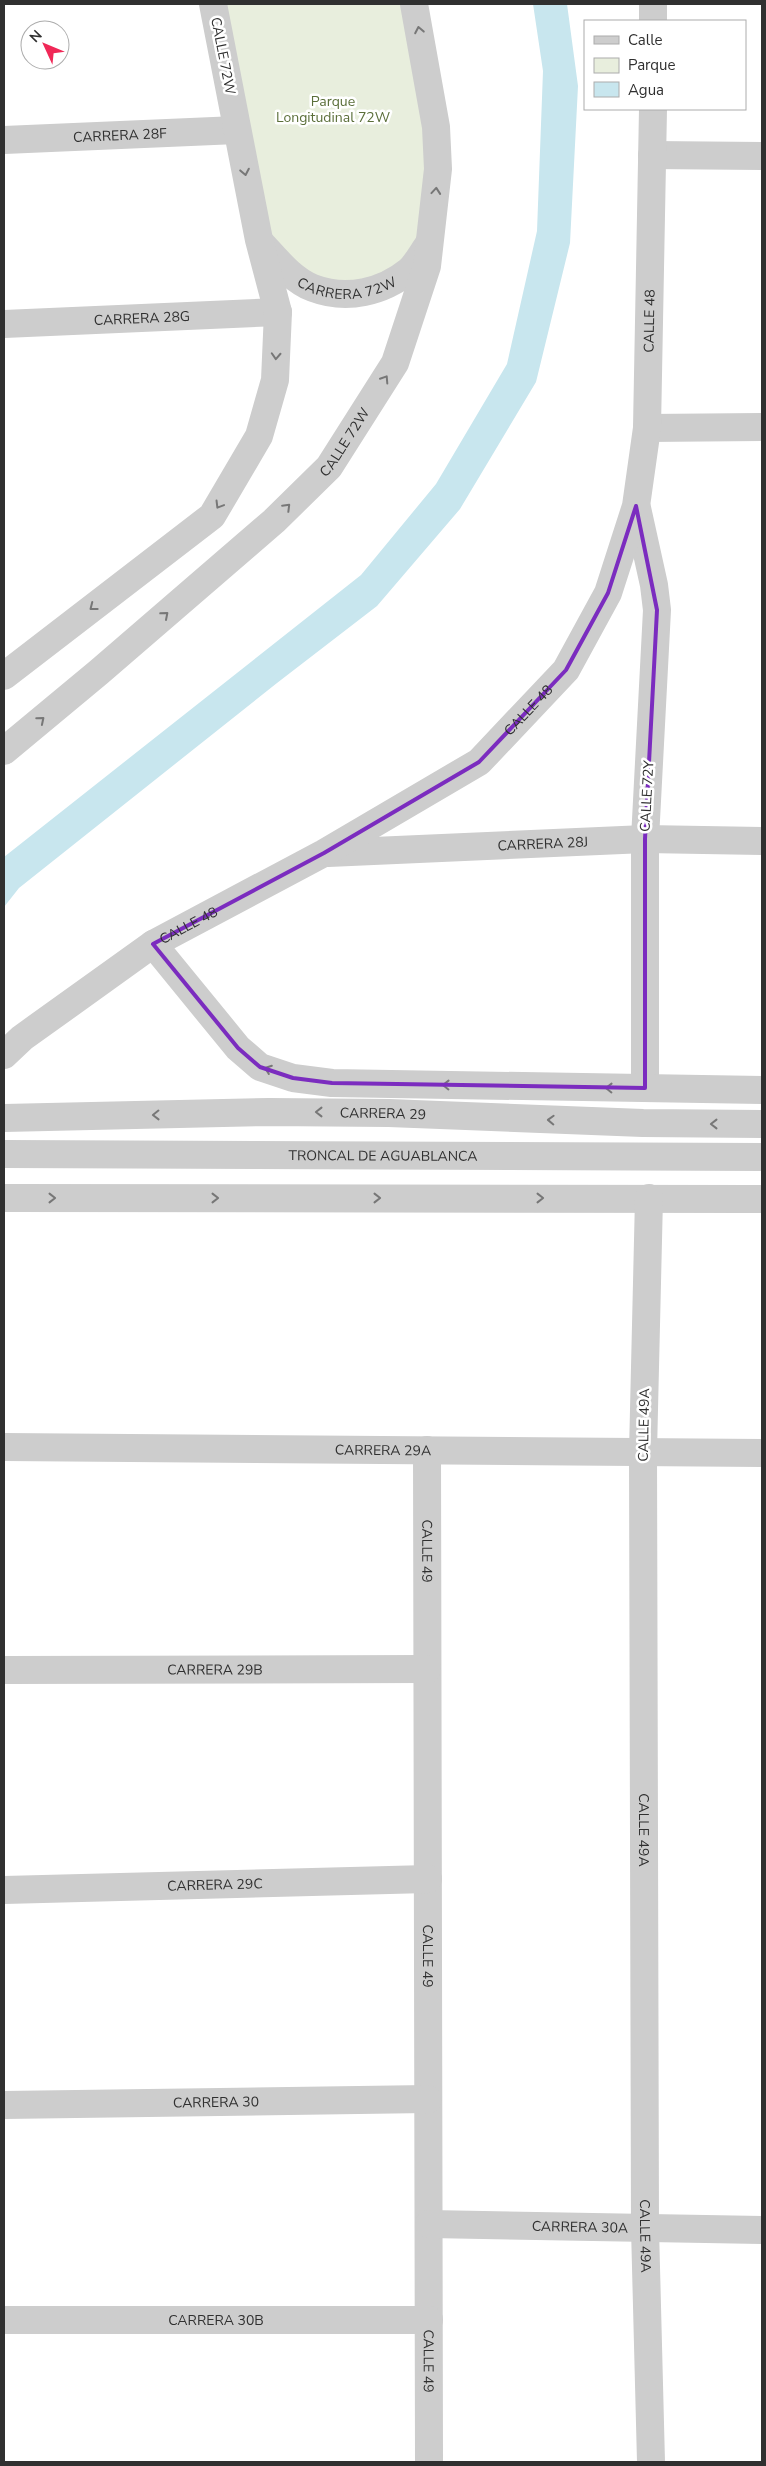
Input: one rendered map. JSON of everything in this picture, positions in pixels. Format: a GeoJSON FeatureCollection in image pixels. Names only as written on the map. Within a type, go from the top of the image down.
{"type":"FeatureCollection","features":[{"type":"Feature","properties":{"kind":"street","name":"CALLE 72W"},"geometry":{"type":"LineString","coordinates":[[4,676],[212,516],[259,436],[275,380],[278,312],[259,240],[213,4]]}},
{"type":"Feature","properties":{"kind":"street","name":"CALLE 72W"},"geometry":{"type":"LineString","coordinates":[[4,751],[100,672],[274,521],[328,467],[395,363],[427,266],[432,239],[438,169],[436,127],[414,4]]}},
{"type":"Feature","properties":{"kind":"street"},"geometry":{"type":"LineString","coordinates":[[653,20],[654,4]]}},
{"type":"Feature","properties":{"kind":"street","name":"CALLE 48"},"geometry":{"type":"LineString","coordinates":[[4,1055],[22,1038],[153,944],[324,853],[479,762],[566,670],[608,593],[636,506],[646,428],[653,110]]}},
{"type":"Feature","properties":{"kind":"street","name":"CARRERA 28F"},"geometry":{"type":"LineString","coordinates":[[4,140],[237,130]]}},
{"type":"Feature","properties":{"kind":"street"},"geometry":{"type":"LineString","coordinates":[[652,155],[762,156]]}},
{"type":"Feature","properties":{"kind":"street","name":"CARRERA 72W"},"geometry":{"type":"LineString","coordinates":[[259,240],[284,268],[312,288],[347,295],[382,288],[412,269],[432,239]]}},
{"type":"Feature","properties":{"kind":"street","name":"CARRERA 28G"},"geometry":{"type":"LineString","coordinates":[[4,324],[278,312]]}},
{"type":"Feature","properties":{"kind":"street"},"geometry":{"type":"LineString","coordinates":[[646,428],[762,427]]}},
{"type":"Feature","properties":{"kind":"street","name":"CALLE 72Y"},"geometry":{"type":"LineString","coordinates":[[636,506],[654,585],[656,610],[645,839],[645,1088]]}},
{"type":"Feature","properties":{"kind":"street","name":"CARRERA 28J"},"geometry":{"type":"LineString","coordinates":[[324,853],[645,839],[762,841]]}},
{"type":"Feature","properties":{"kind":"street"},"geometry":{"type":"LineString","coordinates":[[153,944],[238,1048],[260,1067],[293,1078],[332,1084],[762,1090]]}},
{"type":"Feature","properties":{"kind":"street","name":"CARRERA 29"},"geometry":{"type":"LineString","coordinates":[[4,1118],[260,1112],[389,1113],[643,1124],[762,1124]]}},
{"type":"Feature","properties":{"kind":"street","name":"TRONCAL DE AGUABLANCA"},"geometry":{"type":"LineString","coordinates":[[4,1154],[762,1157]]}},
{"type":"Feature","properties":{"kind":"street"},"geometry":{"type":"LineString","coordinates":[[4,1198],[762,1199]]}},
{"type":"Feature","properties":{"kind":"street","name":"CALLE 49A"},"geometry":{"type":"LineString","coordinates":[[649,1198],[643,1452],[645,2228],[652,2462]]}},
{"type":"Feature","properties":{"kind":"street","name":"CARRERA 29A"},"geometry":{"type":"LineString","coordinates":[[4,1447],[762,1453]]}},
{"type":"Feature","properties":{"kind":"street","name":"CALLE 49"},"geometry":{"type":"LineString","coordinates":[[427,1450],[429,2462]]}},
{"type":"Feature","properties":{"kind":"street","name":"CARRERA 29B"},"geometry":{"type":"LineString","coordinates":[[4,1670],[427,1668]]}},
{"type":"Feature","properties":{"kind":"street","name":"CARRERA 29C"},"geometry":{"type":"LineString","coordinates":[[4,1890],[428,1878]]}},
{"type":"Feature","properties":{"kind":"street","name":"CARRERA 30"},"geometry":{"type":"LineString","coordinates":[[4,2105],[428,2099]]}},
{"type":"Feature","properties":{"kind":"street","name":"CARRERA 30A"},"geometry":{"type":"LineString","coordinates":[[429,2224],[762,2230]]}},
{"type":"Feature","properties":{"kind":"street","name":"CARRERA 30B"},"geometry":{"type":"LineString","coordinates":[[4,2320],[429,2320]]}},
{"type":"Feature","properties":{"kind":"highlighted area"},"geometry":{"type":"Polygon","coordinates":[[[636,506],[657,610],[645,839],[645,1088],[332,1083],[293,1078],[260,1067],[238,1048],[153,944],[324,853],[479,762],[566,670],[608,593],[636,506]]]}},
{"type":"Feature","properties":{"kind":"green space","name":"Parque Longitudinal 72W"},"geometry":{"type":"Polygon","coordinates":[[[213,4],[414,4],[436,127],[412,269],[347,295],[259,240],[213,4]]]}},
{"type":"Feature","properties":{"kind":"water"},"geometry":{"type":"Polygon","coordinates":[[[533,4],[567,4],[578,86],[570,243],[536,382],[460,509],[377,606],[19,888],[4,907],[4,857],[361,575],[436,484],[507,364],[537,231],[543,71],[533,4]]]}}]}
